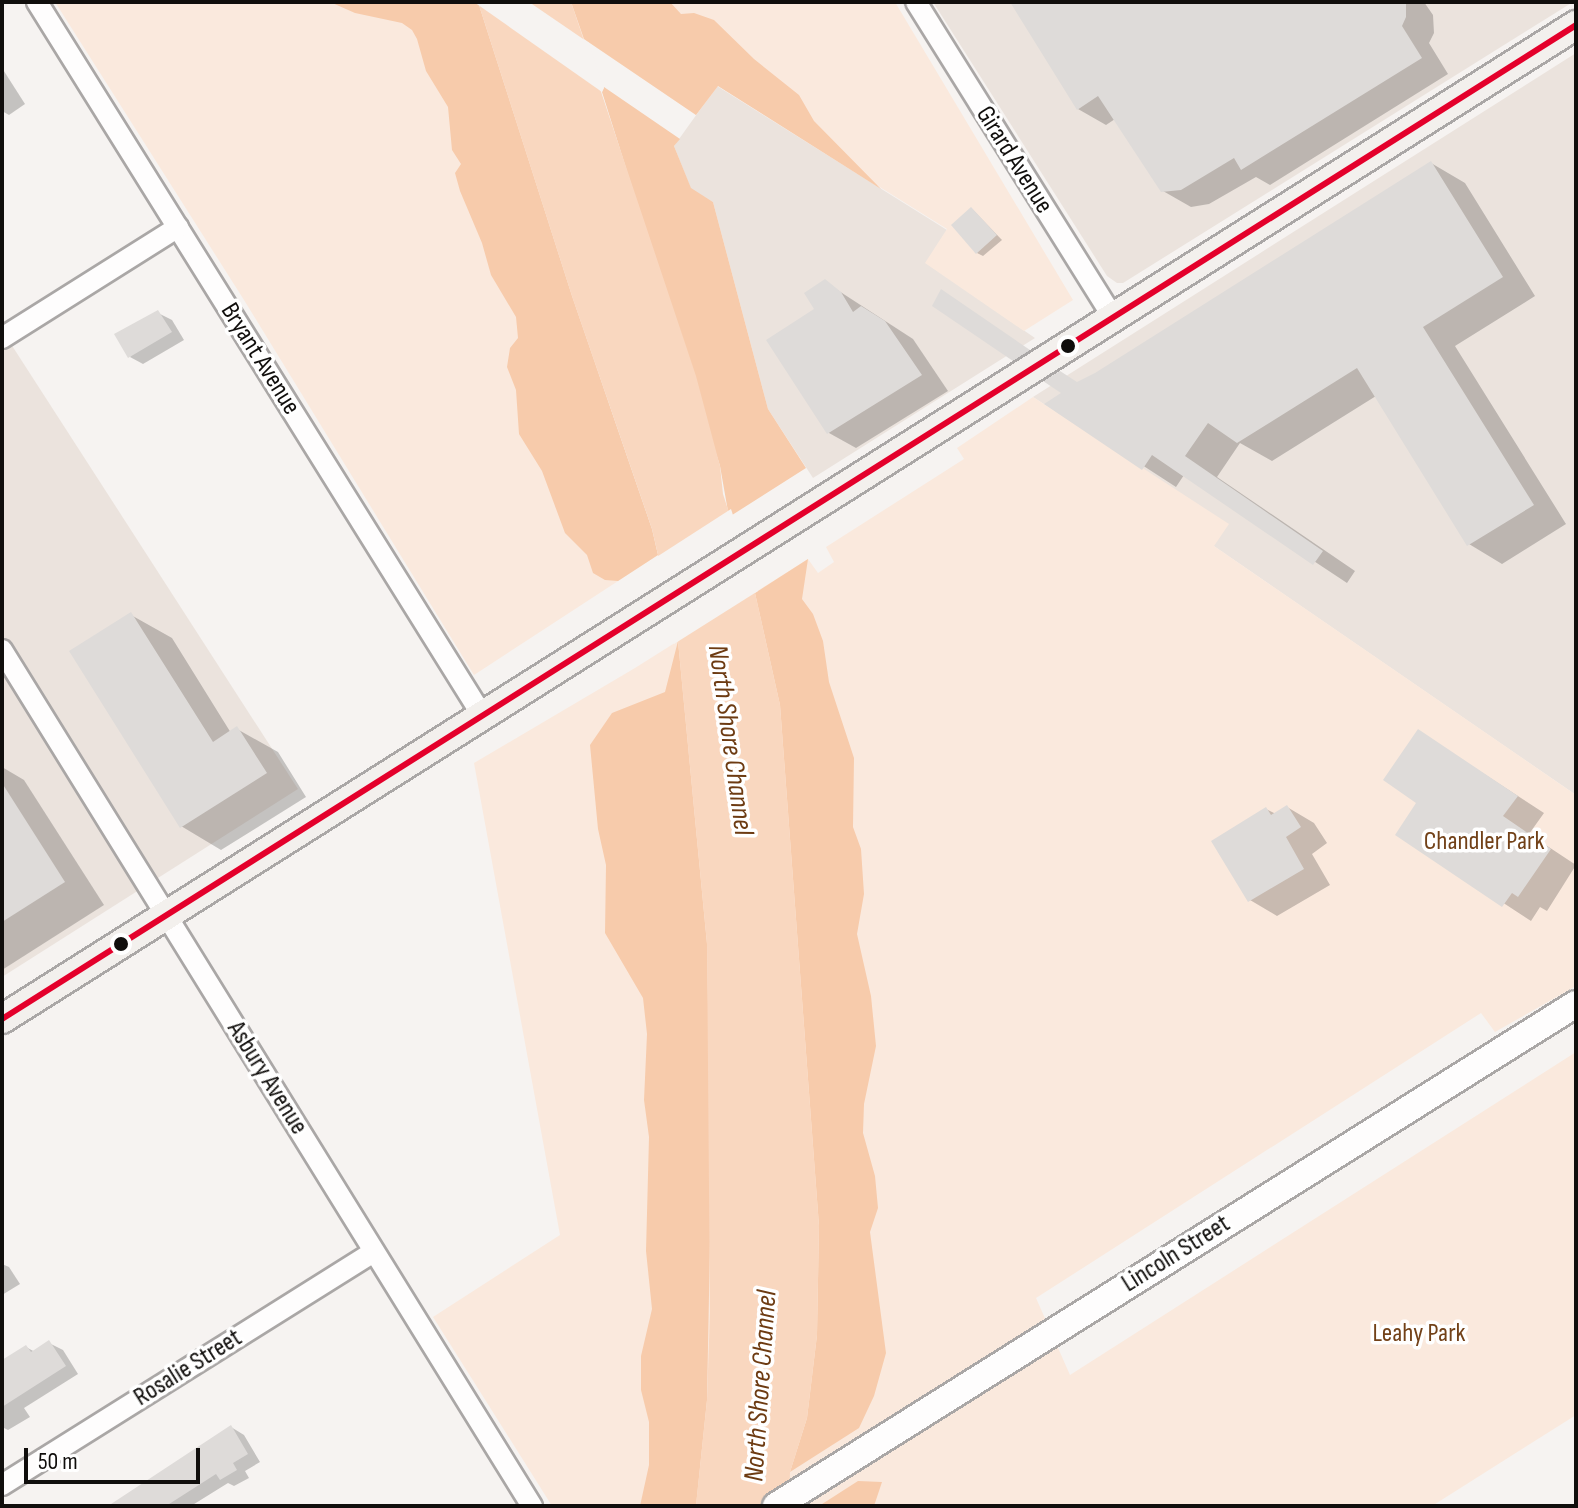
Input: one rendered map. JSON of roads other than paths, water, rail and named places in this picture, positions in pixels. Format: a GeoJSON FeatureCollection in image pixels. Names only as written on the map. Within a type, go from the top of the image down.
{"type":"FeatureCollection","features":[{"type":"Feature","properties":{"kind":"main road"},"geometry":{"type":"LineString","coordinates":[[2,1019],[1576,25]]}},
{"type":"Feature","properties":{"kind":"street","name":"Bryant Avenue"},"geometry":{"type":"LineString","coordinates":[[37,2],[482,715]]}},
{"type":"Feature","properties":{"kind":"street","name":"Girard Avenue"},"geometry":{"type":"LineString","coordinates":[[916,2],[1113,317]]}},
{"type":"Feature","properties":{"kind":"street"},"geometry":{"type":"LineString","coordinates":[[2,338],[178,227]]}},
{"type":"Feature","properties":{"kind":"street","name":"Asbury Avenue"},"geometry":{"type":"LineString","coordinates":[[2,650],[532,1506]]}},
{"type":"Feature","properties":{"kind":"street","name":"Lincoln Street"},"geometry":{"type":"LineString","coordinates":[[776,1506],[1576,1004]]}},
{"type":"Feature","properties":{"kind":"street","name":"Rosalie Street"},"geometry":{"type":"LineString","coordinates":[[2,1485],[374,1252]]}},
{"type":"Feature","properties":{"kind":"water","name":"North Shore Channel"},"geometry":{"type":"Polygon","coordinates":[[[478,2],[571,2],[696,376],[720,466],[723,494],[755,593],[780,705],[819,1226],[817,1335],[807,1418],[790,1472],[789,1506],[696,1505],[707,1400],[710,1313],[707,944],[678,641],[652,529],[572,296],[478,2]]]}},
{"type":"Feature","properties":{"kind":"park label","name":"Chandler Park"},"geometry":{"type":"Point","coordinates":[1484,842]}},
{"type":"Feature","properties":{"kind":"park label","name":"Leahy Park"},"geometry":{"type":"Point","coordinates":[1419,1334]}}]}
